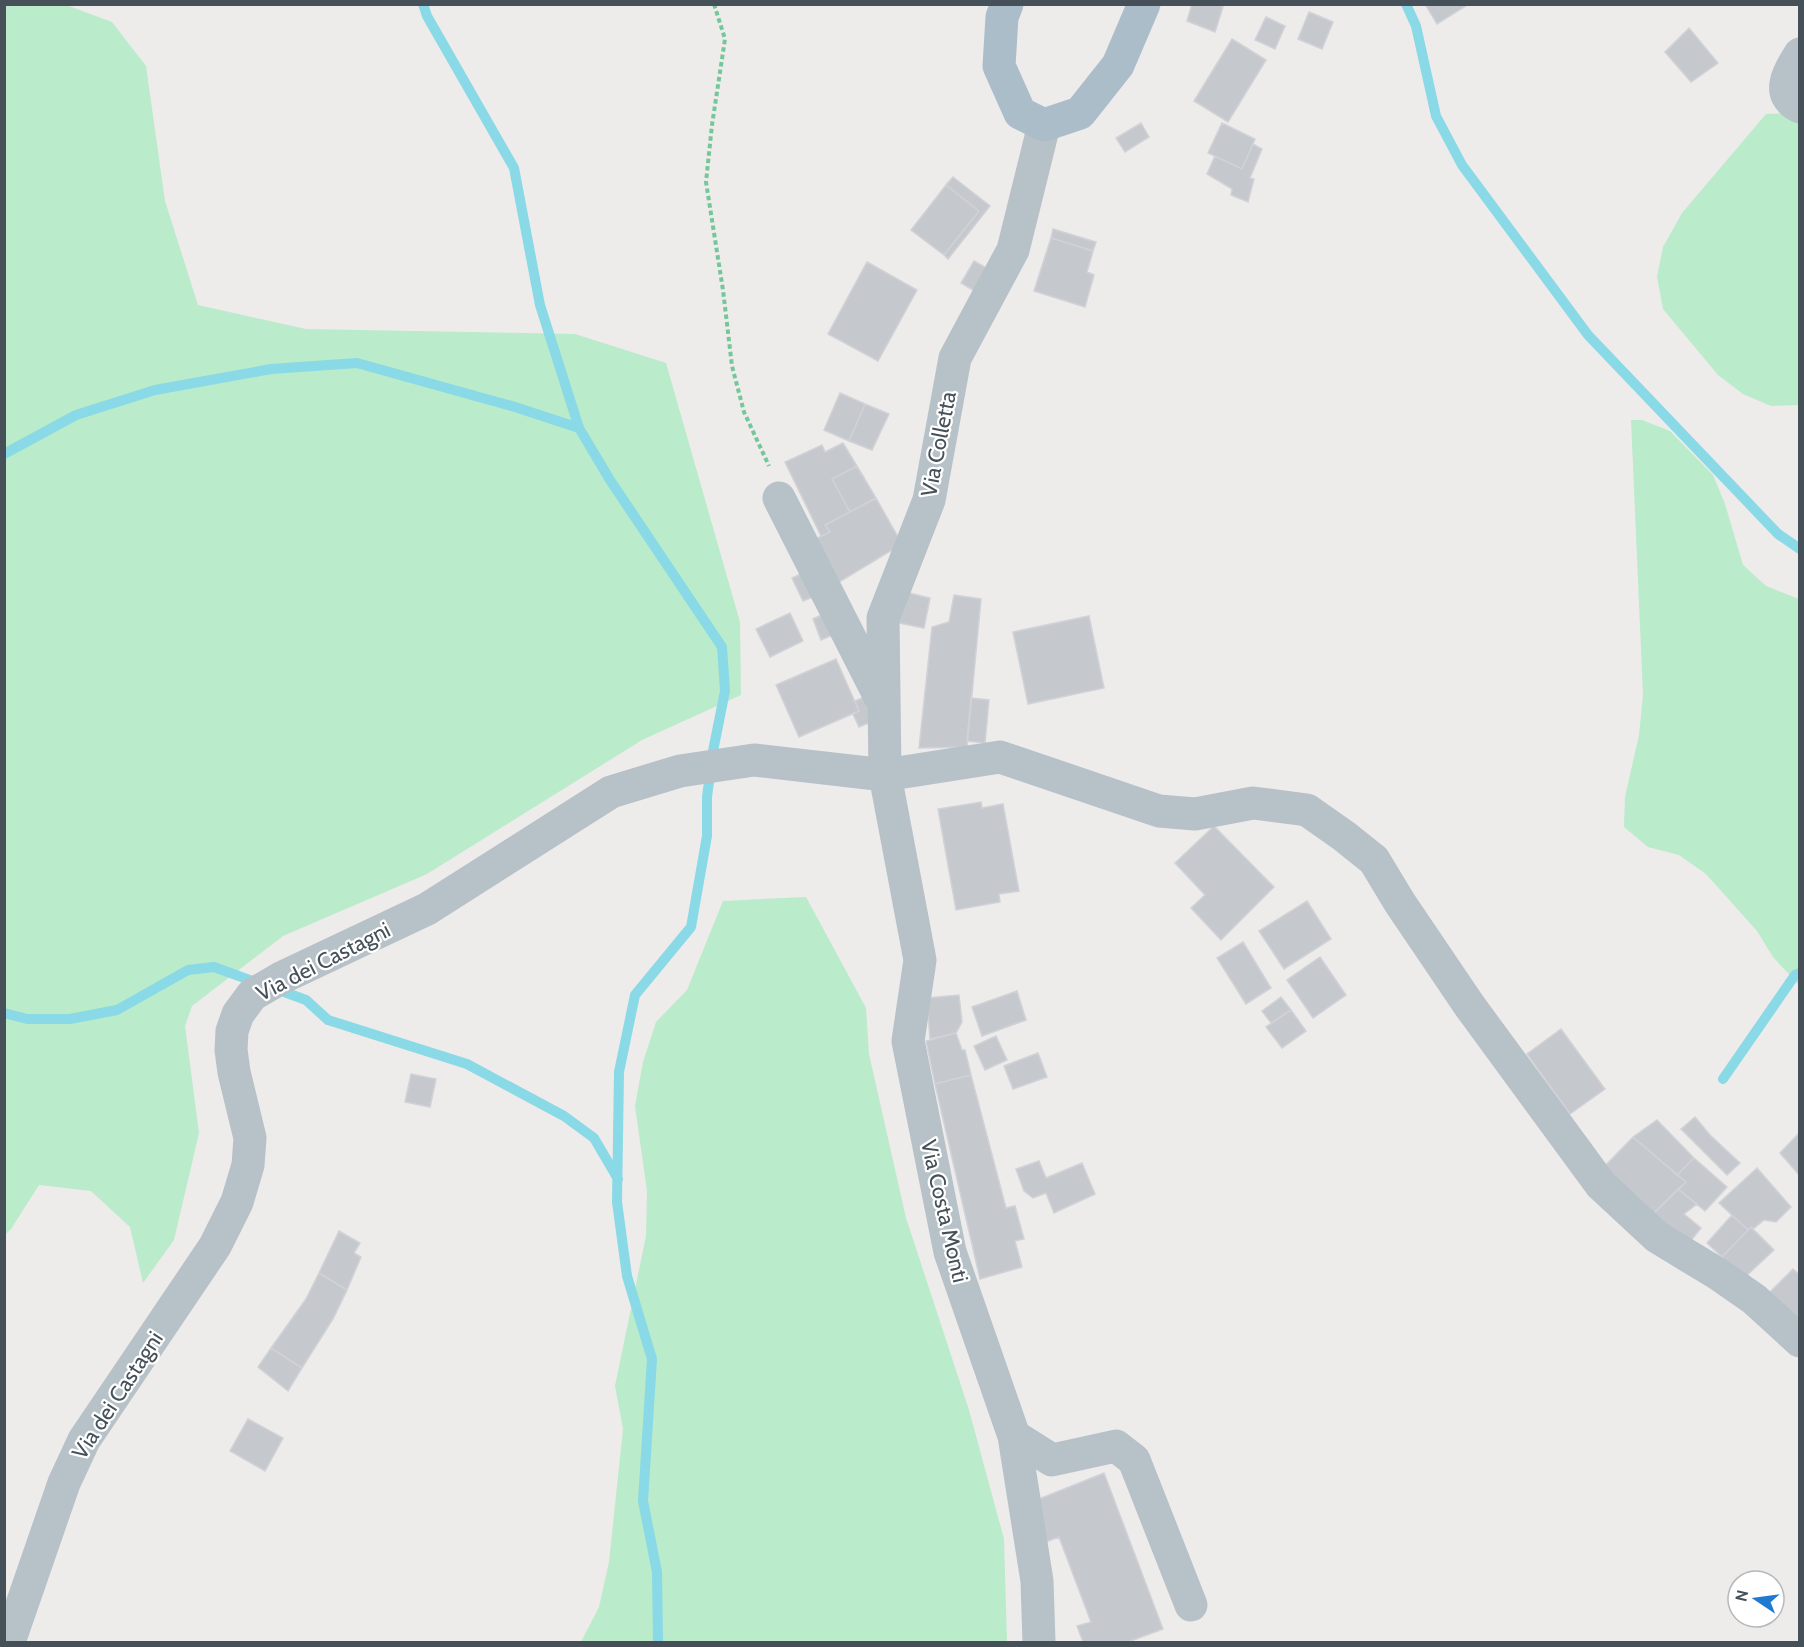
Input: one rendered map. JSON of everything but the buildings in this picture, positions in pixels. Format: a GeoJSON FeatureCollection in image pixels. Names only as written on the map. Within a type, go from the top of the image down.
{"type":"FeatureCollection","features":[{"type":"Feature","properties":{"kind":"main road"},"geometry":{"type":"LineString","coordinates":[[1007,4],[1002,17],[999,66],[1020,113],[1044,125],[1080,113],[1118,65],[1144,4]]}},
{"type":"Feature","properties":{"kind":"street"},"geometry":{"type":"LineString","coordinates":[[1800,54],[1786,75],[1785,88],[1787,95],[1795,105],[1800,107]]}},
{"type":"Feature","properties":{"kind":"street","name":"Via Colletta"},"geometry":{"type":"LineString","coordinates":[[885,775],[883,618],[928,500],[955,358],[1013,250],[1044,125]]}},
{"type":"Feature","properties":{"kind":"street"},"geometry":{"type":"LineString","coordinates":[[779,498],[884,705]]}},
{"type":"Feature","properties":{"kind":"street","name":"Via dei Castagni"},"geometry":{"type":"LineString","coordinates":[[9,1642],[64,1483],[84,1440],[215,1245],[237,1202],[248,1165],[250,1138],[234,1072],[231,1050],[232,1032],[238,1014],[252,995],[281,978],[427,909],[611,792],[680,771],[754,760],[885,775],[1000,757],[1159,810],[1195,814],[1253,803],[1307,810],[1374,860],[1463,997],[1601,1185],[1657,1237],[1754,1299],[1800,1341]]}},
{"type":"Feature","properties":{"kind":"street","name":"Via Costa Monti"},"geometry":{"type":"LineString","coordinates":[[885,775],[920,960],[908,1041],[950,1252],[1014,1436],[1037,1581],[1039,1642]]}},
{"type":"Feature","properties":{"kind":"street"},"geometry":{"type":"LineString","coordinates":[[1014,1436],[1052,1460],[1116,1446],[1134,1460],[1191,1605]]}},
{"type":"Feature","properties":{"kind":"path"},"geometry":{"type":"LineString","coordinates":[[714,4],[725,39],[706,182],[732,366],[744,412],[772,474],[779,498]]}},
{"type":"Feature","properties":{"kind":"green space"},"geometry":{"type":"Polygon","coordinates":[[[5,4],[66,5],[112,22],[146,66],[165,201],[198,305],[306,329],[575,334],[666,363],[740,622],[741,695],[642,740],[427,874],[283,936],[192,1006],[185,1026],[199,1133],[174,1240],[143,1283],[130,1227],[91,1191],[39,1185],[5,1235],[5,4]]]}},
{"type":"Feature","properties":{"kind":"green space"},"geometry":{"type":"Polygon","coordinates":[[[1799,113],[1799,405],[1771,406],[1743,394],[1718,375],[1663,309],[1657,277],[1663,247],[1682,213],[1766,114],[1799,113]]]}},
{"type":"Feature","properties":{"kind":"green space"},"geometry":{"type":"Polygon","coordinates":[[[1631,420],[1642,420],[1670,431],[1713,475],[1725,504],[1743,565],[1766,586],[1799,599],[1799,985],[1773,957],[1757,931],[1706,874],[1679,855],[1648,847],[1624,827],[1625,797],[1639,735],[1643,695],[1631,420]]]}},
{"type":"Feature","properties":{"kind":"green space"},"geometry":{"type":"Polygon","coordinates":[[[806,897],[866,1008],[869,1054],[906,1218],[969,1410],[1004,1539],[1007,1642],[581,1642],[599,1607],[609,1562],[623,1429],[615,1386],[646,1236],[647,1191],[635,1106],[643,1062],[656,1022],[687,990],[723,901],[806,897]]]}},
{"type":"Feature","properties":{"kind":"waterway"},"geometry":{"type":"LineString","coordinates":[[423,4],[427,16],[514,168],[540,305],[579,428],[610,480],[722,647],[725,691],[713,751],[707,797],[707,836],[691,927],[635,995],[619,1072],[617,1202],[627,1276],[652,1359],[643,1501],[657,1572],[658,1642]]}},
{"type":"Feature","properties":{"kind":"waterway"},"geometry":{"type":"LineString","coordinates":[[1406,4],[1416,26],[1436,116],[1462,165],[1588,335],[1778,534],[1800,549]]}},
{"type":"Feature","properties":{"kind":"waterway"},"geometry":{"type":"LineString","coordinates":[[4,454],[76,415],[155,390],[271,369],[357,363],[515,407],[579,428]]}},
{"type":"Feature","properties":{"kind":"waterway"},"geometry":{"type":"LineString","coordinates":[[4,1013],[27,1019],[70,1019],[117,1010],[188,970],[214,967],[258,983]]}},
{"type":"Feature","properties":{"kind":"waterway"},"geometry":{"type":"LineString","coordinates":[[1723,1079],[1795,975],[1800,973]]}},
{"type":"Feature","properties":{"kind":"waterway"},"geometry":{"type":"LineString","coordinates":[[276,989],[306,1000],[328,1020],[467,1064],[564,1116],[594,1138],[618,1179]]}}]}
